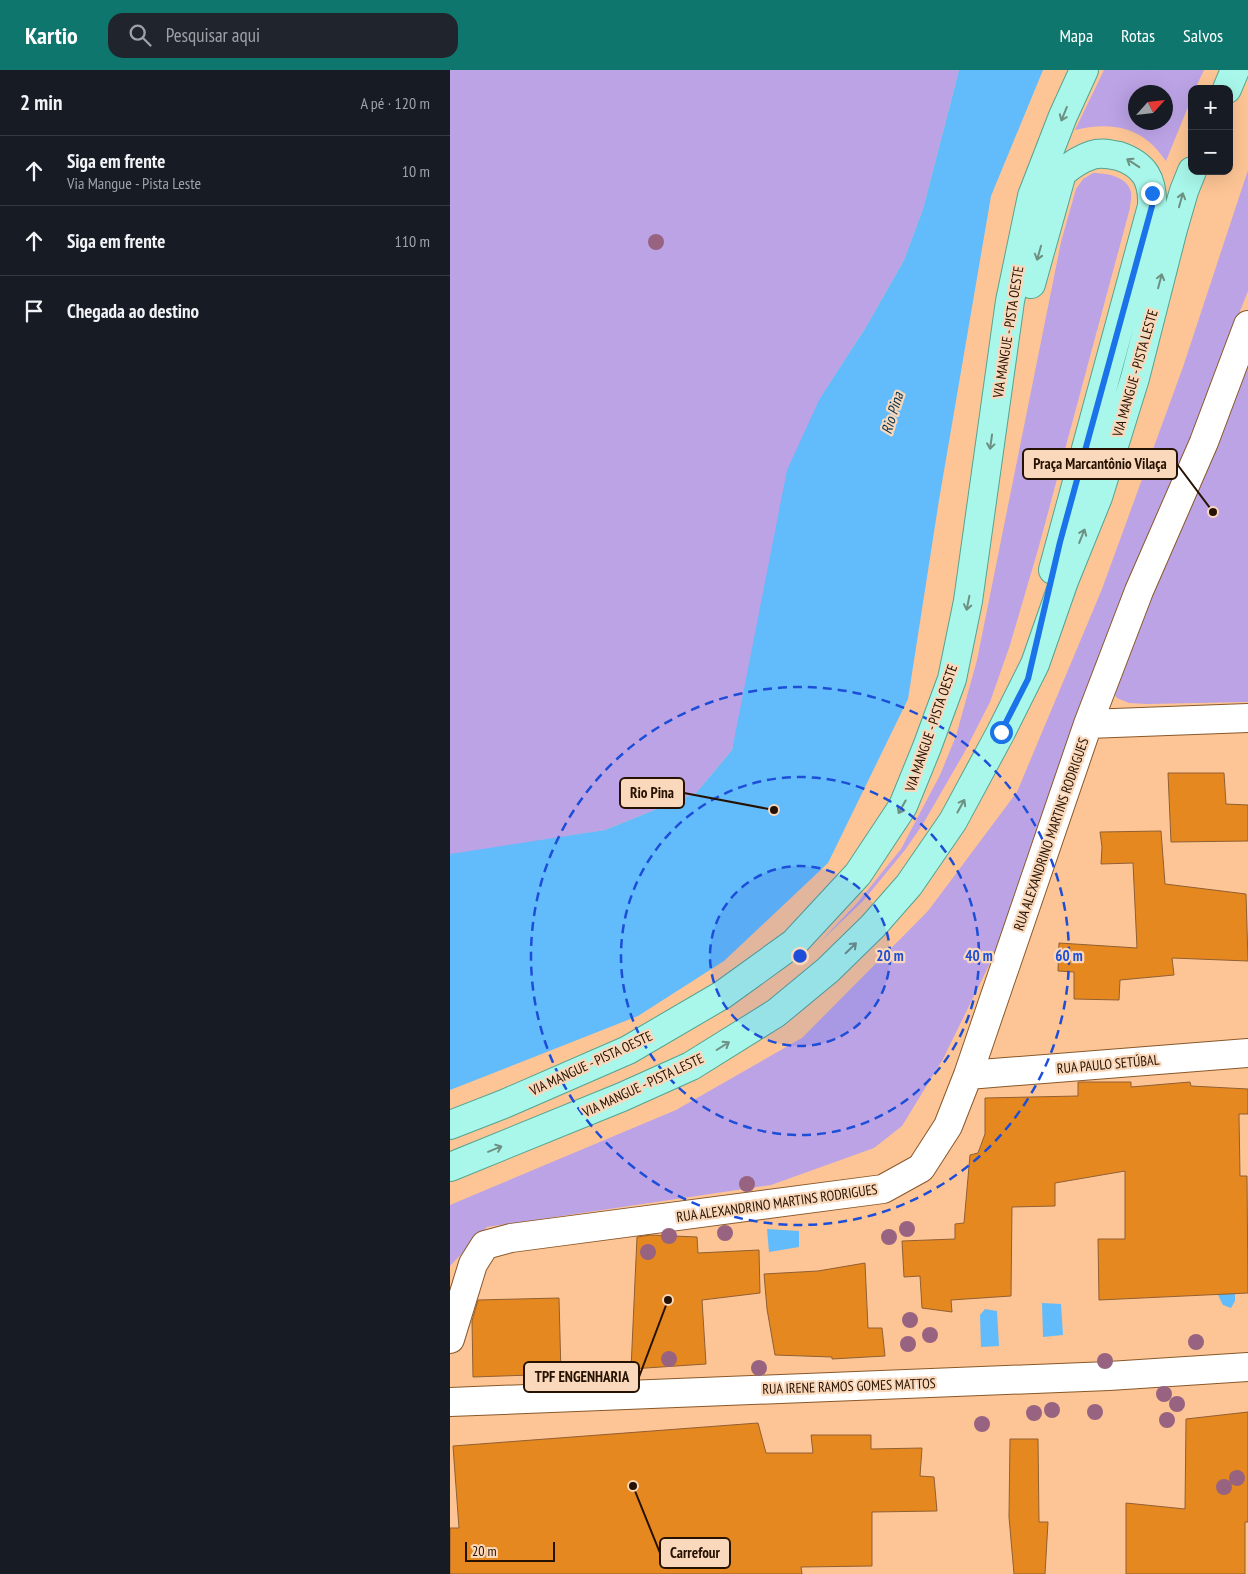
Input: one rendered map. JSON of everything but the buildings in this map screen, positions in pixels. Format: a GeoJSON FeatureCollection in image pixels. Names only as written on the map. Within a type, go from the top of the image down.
{"type":"FeatureCollection","features":[{"type":"Feature","properties":{"kind":"main road","name":"VIA MANGUE - PISTA OESTE"},"geometry":{"type":"LineString","coordinates":[[450,1126],[628,1050],[722,995],[794,943],[858,874],[903,806],[952,678],[968,601],[1010,301],[1032,196],[1063,116],[1084,70]]}},
{"type":"Feature","properties":{"kind":"main road"},"geometry":{"type":"LineString","coordinates":[[1229,85],[1235,70]]}},
{"type":"Feature","properties":{"kind":"main road"},"geometry":{"type":"LineString","coordinates":[[996,406],[1062,173],[1074,162],[1094,154],[1109,153],[1136,164],[1144,171],[1150,184],[1152,206],[1060,542],[1028,679]]}},
{"type":"Feature","properties":{"kind":"main road","name":"VIA MANGUE - PISTA LESTE"},"geometry":{"type":"LineString","coordinates":[[450,1167],[622,1097],[691,1066],[776,1013],[828,970],[873,926],[909,885],[953,822],[1035,664],[1064,581],[1098,497],[1135,378],[1181,200],[1190,175]]}},
{"type":"Feature","properties":{"kind":"street","name":"RUA ALEXANDRINO MARTINS RODRIGUES"},"geometry":{"type":"LineString","coordinates":[[450,1339],[473,1264],[485,1245],[511,1238],[883,1189],[921,1168],[948,1126],[968,1075],[1088,724],[1139,591],[1204,442],[1248,325]]}},
{"type":"Feature","properties":{"kind":"street"},"geometry":{"type":"LineString","coordinates":[[1088,724],[1248,718]]}},
{"type":"Feature","properties":{"kind":"street","name":"RUA PAULO SETÚBAL"},"geometry":{"type":"LineString","coordinates":[[968,1075],[1248,1053]]}},
{"type":"Feature","properties":{"kind":"street","name":"RUA IRENE RAMOS GOMES MATTOS"},"geometry":{"type":"LineString","coordinates":[[450,1402],[1109,1376],[1248,1367]]}},
{"type":"Feature","properties":{"kind":"shaded area"},"geometry":{"type":"Polygon","coordinates":[[[450,70],[959,70],[923,209],[904,260],[866,327],[820,398],[732,750],[696,793],[605,830],[455,855],[450,854],[450,70]]]}},
{"type":"Feature","properties":{"kind":"shaded area"},"geometry":{"type":"Polygon","coordinates":[[[1104,70],[1204,70],[1197,85],[1188,85],[1188,107],[1166,161],[1147,140],[1136,133],[1111,126],[1075,130],[1104,70]]]}},
{"type":"Feature","properties":{"kind":"shaded area"},"geometry":{"type":"Polygon","coordinates":[[[1248,170],[1248,291],[1156,524],[994,955],[943,1059],[902,1126],[874,1148],[771,1185],[487,1227],[450,1266],[450,1205],[676,1110],[802,1038],[928,911],[1017,792],[1102,589],[1183,367],[1248,170]]]}},
{"type":"Feature","properties":{"kind":"shaded area"},"geometry":{"type":"Polygon","coordinates":[[[1093,173],[1115,176],[1125,182],[1131,192],[1130,208],[1039,546],[1010,645],[990,702],[964,753],[923,824],[905,850],[863,901],[819,943],[858,902],[901,849],[940,775],[956,736],[977,660],[1061,242],[1076,189],[1083,179],[1093,173]]]}},
{"type":"Feature","properties":{"kind":"shaded area"},"geometry":{"type":"Polygon","coordinates":[[[1248,349],[1248,702],[1129,703],[1117,698],[1109,687],[1248,349]]]}},
{"type":"Feature","properties":{"kind":"water"},"geometry":{"type":"Polygon","coordinates":[[[959,70],[1043,70],[991,196],[939,500],[908,699],[828,863],[724,961],[638,1016],[450,1090],[450,854],[605,830],[696,793],[732,750],[787,470],[820,398],[866,327],[904,260],[923,209],[959,70]]]}},
{"type":"Feature","properties":{"kind":"water"},"geometry":{"type":"Polygon","coordinates":[[[767,1229],[799,1231],[799,1247],[769,1252],[767,1229]]]}},
{"type":"Feature","properties":{"kind":"water"},"geometry":{"type":"Polygon","coordinates":[[[1235,1244],[1235,1301],[1231,1308],[1223,1305],[1213,1285],[1235,1244]]]}},
{"type":"Feature","properties":{"kind":"water"},"geometry":{"type":"Polygon","coordinates":[[[1042,1303],[1061,1304],[1063,1335],[1043,1337],[1042,1303]]]}},
{"type":"Feature","properties":{"kind":"water"},"geometry":{"type":"Polygon","coordinates":[[[985,1309],[997,1311],[999,1346],[981,1347],[980,1315],[985,1309]]]}},
{"type":"Feature","properties":{"kind":"place","name":"Praça Marcantônio Vilaça"},"geometry":{"type":"Point","coordinates":[1213,512]}},
{"type":"Feature","properties":{"kind":"place","name":"Rio Pina"},"geometry":{"type":"Point","coordinates":[774,810]}},
{"type":"Feature","properties":{"kind":"place","name":"TPF ENGENHARIA"},"geometry":{"type":"Point","coordinates":[668,1300]}},
{"type":"Feature","properties":{"kind":"place","name":"Carrefour"},"geometry":{"type":"Point","coordinates":[633,1486]}},
{"type":"Feature","properties":{"kind":"route"},"geometry":{"type":"LineString","coordinates":[[1001,732],[1028,679],[1060,542],[1152,206],[1152,193]]}}]}
